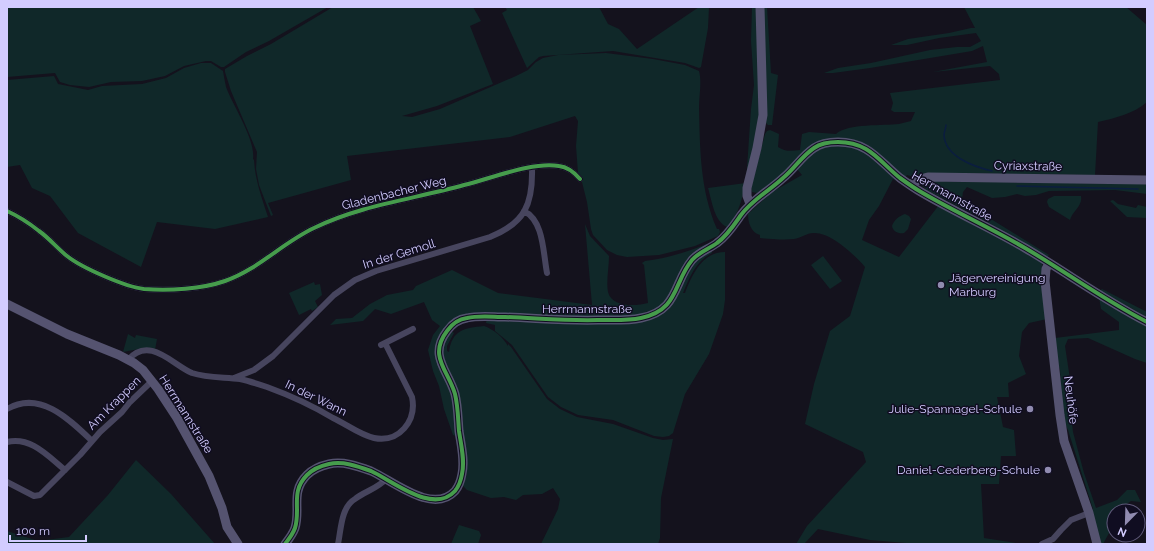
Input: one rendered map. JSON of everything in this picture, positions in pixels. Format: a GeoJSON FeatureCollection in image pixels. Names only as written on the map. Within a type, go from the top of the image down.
{"type":"FeatureCollection","features":[{"type":"Feature","properties":{"kind":"street"},"geometry":{"type":"LineString","coordinates":[[750,204],[747,196],[747,188],[764,116],[760,7]]}},
{"type":"Feature","properties":{"kind":"street","name":"Herrmannstraße"},"geometry":{"type":"LineString","coordinates":[[286,544],[292,536],[295,527],[296,500],[299,488],[303,480],[312,470],[331,464],[346,464],[368,470],[418,496],[435,500],[450,495],[460,482],[463,463],[457,403],[453,388],[442,366],[439,353],[442,339],[455,323],[461,319],[477,317],[564,321],[632,320],[657,312],[667,304],[676,292],[686,269],[693,258],[720,241],[750,204],[783,179],[811,150],[817,146],[834,142],[852,143],[865,148],[875,154],[899,177],[911,185],[1026,249],[1115,305],[1147,322]]}},
{"type":"Feature","properties":{"kind":"street","name":"Gladenbacher Weg"},"geometry":{"type":"LineString","coordinates":[[7,211],[38,230],[69,258],[91,270],[123,284],[145,289],[182,288],[206,286],[225,281],[249,271],[305,233],[335,218],[380,204],[463,186],[513,171],[545,165],[559,166],[572,171],[580,179]]}},
{"type":"Feature","properties":{"kind":"street","name":"In der Gemoll"},"geometry":{"type":"LineString","coordinates":[[232,378],[254,370],[273,356],[334,295],[355,280],[376,271],[490,237],[507,229],[524,211],[531,196],[532,168]]}},
{"type":"Feature","properties":{"kind":"street","name":"Cyriaxstraße"},"geometry":{"type":"LineString","coordinates":[[911,185],[913,182],[928,177],[1147,180]]}},
{"type":"Feature","properties":{"kind":"street"},"geometry":{"type":"LineString","coordinates":[[524,211],[532,216],[538,225],[547,273]]}},
{"type":"Feature","properties":{"kind":"street","name":"Neuhöfe"},"geometry":{"type":"LineString","coordinates":[[1052,265],[1045,277],[1059,409],[1064,435],[1089,513],[1097,544]]}},
{"type":"Feature","properties":{"kind":"street","name":"Herrmannstraße"},"geometry":{"type":"LineString","coordinates":[[7,304],[67,334],[128,360],[139,367],[152,381],[177,418],[209,476],[222,508],[227,527],[238,544]]}},
{"type":"Feature","properties":{"kind":"street","name":"In der Wann"},"geometry":{"type":"LineString","coordinates":[[128,360],[132,355],[138,352],[153,351],[165,355],[186,370],[195,374],[245,380],[269,388],[323,412],[371,437],[380,439],[389,438],[402,431],[409,423],[412,417],[413,403],[412,397],[383,344],[412,328]]}},
{"type":"Feature","properties":{"kind":"street","name":"Am Krappen"},"geometry":{"type":"LineString","coordinates":[[7,482],[34,496],[40,495],[80,456],[92,441],[152,381]]}},
{"type":"Feature","properties":{"kind":"street","name":"Am Krappen"},"geometry":{"type":"LineString","coordinates":[[7,409],[21,403],[42,405],[58,411],[68,418],[92,441]]}},
{"type":"Feature","properties":{"kind":"street"},"geometry":{"type":"LineString","coordinates":[[7,442],[22,442],[41,449],[65,470]]}},
{"type":"Feature","properties":{"kind":"street"},"geometry":{"type":"LineString","coordinates":[[338,544],[344,516],[350,503],[354,499],[375,488],[386,479]]}},
{"type":"Feature","properties":{"kind":"street"},"geometry":{"type":"LineString","coordinates":[[1042,544],[1053,539],[1071,520],[1089,513]]}},
{"type":"Feature","properties":{"kind":"green space"},"geometry":{"type":"Polygon","coordinates":[[[7,7],[328,7],[269,41],[246,52],[224,67],[221,67],[211,61],[206,61],[184,66],[165,76],[142,81],[111,82],[89,87],[70,85],[60,82],[55,73],[7,77],[7,7]]]}},
{"type":"Feature","properties":{"kind":"green space"},"geometry":{"type":"Polygon","coordinates":[[[333,7],[473,7],[481,21],[470,26],[493,84],[437,106],[402,116],[412,117],[440,109],[516,76],[528,70],[536,62],[543,58],[558,55],[606,53],[685,65],[699,71],[699,123],[702,169],[711,214],[717,229],[719,229],[720,232],[718,236],[695,246],[659,255],[627,257],[617,255],[607,250],[593,235],[591,229],[587,202],[581,178],[578,173],[576,146],[578,121],[575,116],[510,137],[347,156],[351,180],[268,203],[273,215],[271,216],[259,185],[256,169],[257,152],[231,91],[225,69],[271,44],[333,7]]]}},
{"type":"Feature","properties":{"kind":"green space"},"geometry":{"type":"Polygon","coordinates":[[[505,7],[599,7],[608,24],[619,29],[637,49],[699,7],[709,7],[708,28],[701,67],[699,68],[685,63],[613,51],[543,56],[539,57],[527,68],[502,13],[507,10],[505,7]]]}},
{"type":"Feature","properties":{"kind":"green space"},"geometry":{"type":"Polygon","coordinates":[[[752,7],[758,7],[762,116],[746,181],[754,85],[751,41],[752,7]]]}},
{"type":"Feature","properties":{"kind":"green space"},"geometry":{"type":"Polygon","coordinates":[[[763,7],[767,7],[771,73],[778,75],[772,125],[768,125],[766,123],[763,7]]]}},
{"type":"Feature","properties":{"kind":"green space"},"geometry":{"type":"Polygon","coordinates":[[[964,7],[1126,7],[1147,25],[1147,102],[1130,113],[1098,122],[1095,175],[927,173],[914,177],[907,175],[901,183],[893,179],[879,206],[869,220],[862,240],[899,257],[939,205],[985,229],[1042,263],[1047,319],[1029,323],[1022,332],[1019,356],[1026,374],[1008,383],[1009,397],[997,397],[1003,427],[1014,430],[1016,456],[1001,456],[999,484],[981,484],[984,538],[1016,543],[918,544],[870,540],[818,529],[804,544],[796,544],[807,526],[866,462],[863,452],[805,424],[814,384],[830,331],[850,316],[865,267],[842,246],[821,234],[810,233],[794,239],[773,239],[760,238],[760,235],[752,230],[749,224],[748,214],[772,192],[802,175],[797,169],[778,178],[757,193],[752,192],[751,188],[765,134],[770,130],[779,134],[778,147],[783,150],[800,150],[802,134],[809,132],[836,134],[849,128],[899,124],[911,121],[915,112],[894,112],[891,110],[893,103],[890,93],[1000,80],[999,74],[990,66],[933,72],[987,62],[983,46],[972,51],[870,68],[824,73],[838,68],[871,63],[930,50],[970,47],[981,41],[976,33],[939,38],[907,45],[891,45],[908,39],[975,28],[964,7]]]}},
{"type":"Feature","properties":{"kind":"green space"},"geometry":{"type":"Polygon","coordinates":[[[201,63],[211,63],[223,71],[229,95],[251,142],[257,182],[268,217],[215,229],[157,222],[141,267],[78,233],[50,196],[32,188],[20,165],[7,167],[7,80],[54,76],[58,84],[88,90],[102,86],[142,84],[166,78],[184,68],[201,63]]]}},
{"type":"Feature","properties":{"kind":"green space"},"geometry":{"type":"Polygon","coordinates":[[[922,182],[927,182],[978,211],[1049,255],[1047,257],[977,216],[927,190],[921,185],[922,182]]]}},
{"type":"Feature","properties":{"kind":"green space"},"geometry":{"type":"Polygon","coordinates":[[[934,182],[1147,184],[1147,194],[1115,190],[1049,191],[1036,195],[1025,196],[1017,194],[992,198],[967,187],[963,192],[962,199],[943,189],[934,182]]]}},
{"type":"Feature","properties":{"kind":"green space"},"geometry":{"type":"Polygon","coordinates":[[[746,183],[738,210],[727,227],[716,215],[708,188],[746,183]]]}},
{"type":"Feature","properties":{"kind":"green space"},"geometry":{"type":"Polygon","coordinates":[[[1054,196],[1081,196],[1079,206],[1070,220],[1049,207],[1047,202],[1048,199],[1054,196]]]}},
{"type":"Feature","properties":{"kind":"green space"},"geometry":{"type":"Polygon","coordinates":[[[1113,200],[1118,204],[1136,208],[1138,205],[1147,207],[1147,218],[1127,217],[1110,201],[1113,200]]]}},
{"type":"Feature","properties":{"kind":"green space"},"geometry":{"type":"Polygon","coordinates":[[[905,214],[911,219],[908,229],[904,233],[896,232],[892,226],[893,224],[897,218],[905,214]]]}},
{"type":"Feature","properties":{"kind":"green space"},"geometry":{"type":"Polygon","coordinates":[[[585,224],[590,236],[609,256],[607,284],[610,297],[614,301],[625,305],[648,303],[644,265],[642,263],[681,253],[716,240],[692,255],[672,292],[659,307],[633,317],[465,315],[439,338],[449,387],[454,403],[456,436],[453,435],[444,409],[428,350],[433,335],[440,326],[432,320],[424,302],[391,314],[375,309],[363,321],[330,325],[336,319],[352,318],[370,304],[387,295],[413,290],[416,286],[452,270],[498,293],[592,305],[585,224]]]}},
{"type":"Feature","properties":{"kind":"green space"},"geometry":{"type":"Polygon","coordinates":[[[711,249],[712,253],[706,256],[694,270],[683,293],[685,293],[695,272],[704,260],[717,253],[725,252],[725,300],[723,314],[709,354],[685,394],[673,433],[669,436],[654,436],[613,420],[578,415],[561,407],[548,397],[512,345],[495,331],[495,325],[486,323],[487,319],[653,318],[690,267],[711,249]]]}},
{"type":"Feature","properties":{"kind":"green space"},"geometry":{"type":"Polygon","coordinates":[[[823,256],[842,281],[830,289],[811,265],[823,256]]]}},
{"type":"Feature","properties":{"kind":"green space"},"geometry":{"type":"Polygon","coordinates":[[[314,282],[315,285],[320,284],[322,295],[315,301],[318,307],[312,311],[311,309],[299,315],[289,293],[314,282]]]}},
{"type":"Feature","properties":{"kind":"green space"},"geometry":{"type":"Polygon","coordinates":[[[1102,289],[1147,312],[1147,317],[1100,291],[1102,289]]]}},
{"type":"Feature","properties":{"kind":"green space"},"geometry":{"type":"Polygon","coordinates":[[[1099,297],[1147,325],[1147,363],[1088,338],[1068,339],[1065,346],[1070,379],[1069,398],[1073,432],[1084,473],[1096,508],[1106,504],[1106,539],[1103,544],[1100,543],[1091,511],[1093,509],[1068,430],[1064,422],[1060,370],[1057,359],[1055,338],[1119,330],[1119,322],[1101,309],[1099,297]]]}},
{"type":"Feature","properties":{"kind":"green space"},"geometry":{"type":"Polygon","coordinates":[[[484,326],[498,334],[508,346],[508,344],[511,347],[547,399],[560,409],[577,417],[613,424],[653,438],[663,440],[673,439],[661,498],[660,538],[658,544],[541,544],[558,509],[560,499],[553,488],[542,494],[523,495],[516,500],[504,497],[491,498],[467,490],[463,486],[467,474],[467,463],[462,424],[463,420],[441,358],[446,337],[451,331],[454,333],[447,346],[447,351],[449,352],[453,339],[460,332],[465,329],[484,326]]]}},
{"type":"Feature","properties":{"kind":"green space"},"geometry":{"type":"Polygon","coordinates":[[[128,334],[135,338],[136,335],[157,339],[155,350],[139,349],[123,352],[128,334]]]}},
{"type":"Feature","properties":{"kind":"green space"},"geometry":{"type":"Polygon","coordinates":[[[136,460],[171,494],[215,544],[7,544],[7,531],[38,541],[69,537],[108,495],[136,460]]]}},
{"type":"Feature","properties":{"kind":"green space"},"geometry":{"type":"Polygon","coordinates":[[[1127,490],[1135,490],[1141,502],[1131,501],[1128,503],[1109,503],[1117,500],[1127,490]]]}},
{"type":"Feature","properties":{"kind":"green space"},"geometry":{"type":"Polygon","coordinates":[[[459,525],[479,531],[481,535],[478,544],[451,544],[459,525]]]}},
{"type":"Feature","properties":{"kind":"waterway"},"geometry":{"type":"LineString","coordinates":[[946,125],[944,135],[946,143],[955,155],[970,164],[992,171]]}},
{"type":"Feature","properties":{"kind":"waterway"},"geometry":{"type":"LineString","coordinates":[[1017,186],[1138,189]]}},
{"type":"Feature","properties":{"kind":"cycle path"},"geometry":{"type":"LineString","coordinates":[[285,544],[292,534],[297,521],[297,494],[302,481],[312,471],[329,464],[340,463],[360,467],[371,471],[413,494],[425,498],[436,499],[446,497],[455,491],[459,485],[463,469],[457,408],[452,385],[439,356],[439,348],[442,340],[453,324],[461,319],[486,316],[575,320],[620,320],[636,319],[653,314],[662,309],[669,302],[692,260],[721,240],[751,204],[778,183],[810,151],[823,144],[835,142],[849,143],[866,149],[900,178],[918,190],[1025,248],[1116,305],[1147,322]]}},
{"type":"Feature","properties":{"kind":"cycle path"},"geometry":{"type":"LineString","coordinates":[[7,211],[35,228],[74,261],[116,281],[136,288],[154,290],[196,288],[216,284],[237,276],[260,263],[302,234],[332,220],[369,208],[445,190],[512,171],[537,166],[549,165],[565,167],[571,170],[580,179]]}},
{"type":"Feature","properties":{"kind":"place","name":"Jägervereinigung Marburg"},"geometry":{"type":"Point","coordinates":[941,285]}},
{"type":"Feature","properties":{"kind":"place","name":"Julie-Spannagel-Schule"},"geometry":{"type":"Point","coordinates":[1030,409]}},
{"type":"Feature","properties":{"kind":"place","name":"Daniel-Cederberg-Schule"},"geometry":{"type":"Point","coordinates":[1048,470]}}]}
